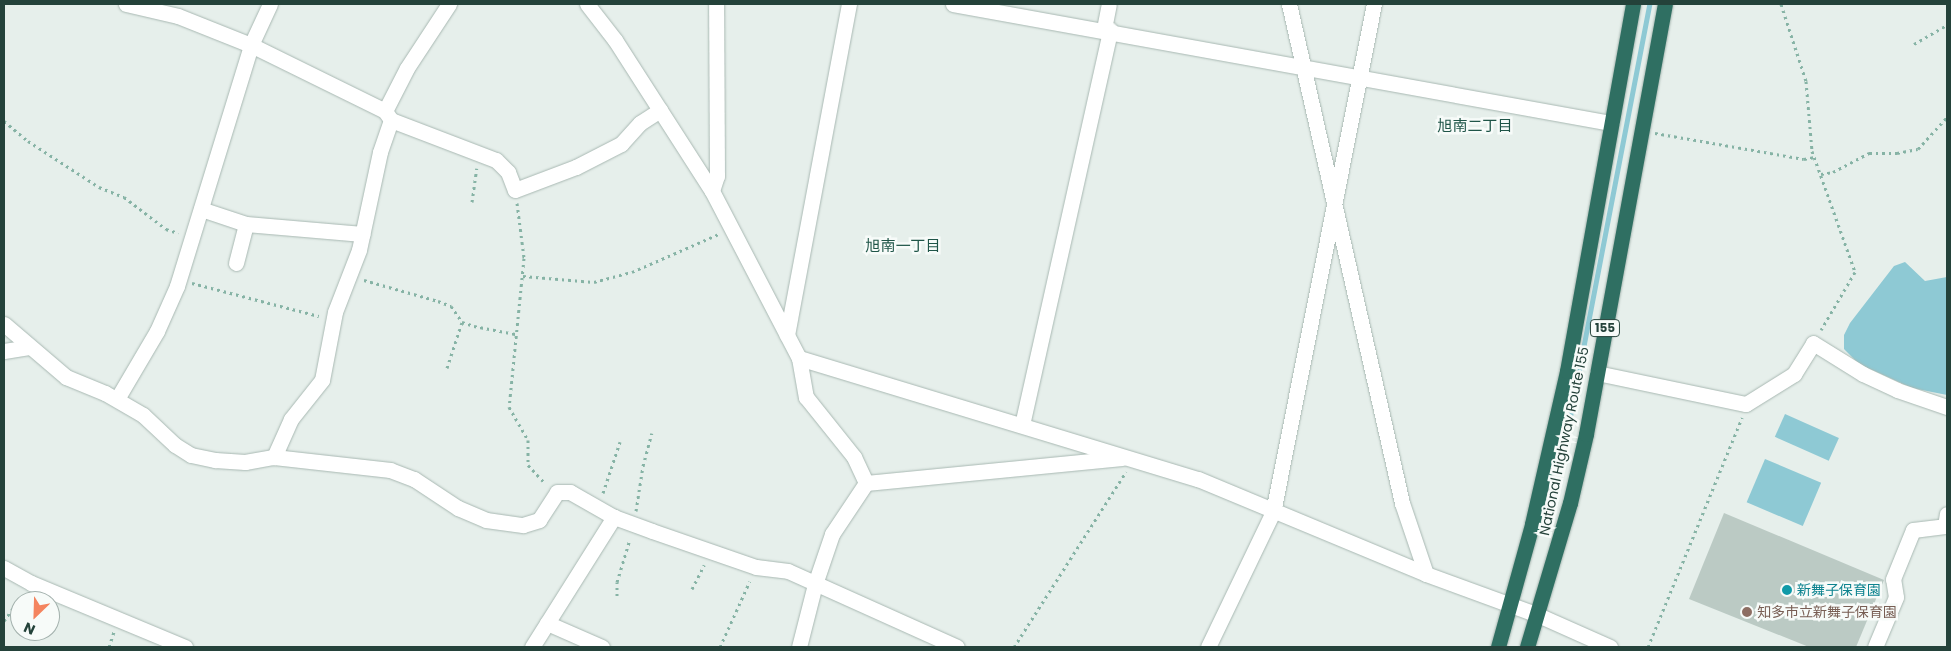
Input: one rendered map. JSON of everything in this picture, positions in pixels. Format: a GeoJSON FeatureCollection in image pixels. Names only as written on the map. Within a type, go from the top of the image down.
{"type":"FeatureCollection","features":[{"type":"Feature","properties":{"kind":"highway","name":"National Highway Route 155"},"geometry":{"type":"LineString","coordinates":[[1498,647],[1567,371],[1634,4]]}},
{"type":"Feature","properties":{"kind":"highway","name":"National Highway Route 155"},"geometry":{"type":"LineString","coordinates":[[1527,647],[1570,503],[1597,373],[1665,4]]}},
{"type":"Feature","properties":{"kind":"street"},"geometry":{"type":"LineString","coordinates":[[126,4],[178,16],[251,45],[388,115],[504,165],[515,190],[576,167],[621,144],[640,123],[660,110]]}},
{"type":"Feature","properties":{"kind":"street"},"geometry":{"type":"LineString","coordinates":[[117,400],[156,331],[180,278],[251,45],[270,4]]}},
{"type":"Feature","properties":{"kind":"street"},"geometry":{"type":"LineString","coordinates":[[274,457],[291,420],[322,380],[334,316],[363,234],[388,115],[407,68],[449,4]]}},
{"type":"Feature","properties":{"kind":"street"},"geometry":{"type":"LineString","coordinates":[[587,4],[660,110],[712,191],[799,358],[806,397],[854,457],[866,483]]}},
{"type":"Feature","properties":{"kind":"street"},"geometry":{"type":"LineString","coordinates":[[712,191],[717,176],[716,4]]}},
{"type":"Feature","properties":{"kind":"street"},"geometry":{"type":"LineString","coordinates":[[787,335],[849,4]]}},
{"type":"Feature","properties":{"kind":"street"},"geometry":{"type":"LineString","coordinates":[[953,4],[1107,30],[1611,123]]}},
{"type":"Feature","properties":{"kind":"street"},"geometry":{"type":"LineString","coordinates":[[1022,424],[1107,30],[1109,4]]}},
{"type":"Feature","properties":{"kind":"street"},"geometry":{"type":"LineString","coordinates":[[1289,4],[1301,66],[1402,503],[1426,574]]}},
{"type":"Feature","properties":{"kind":"street"},"geometry":{"type":"LineString","coordinates":[[1208,647],[1273,512],[1374,4]]}},
{"type":"Feature","properties":{"kind":"street"},"geometry":{"type":"LineString","coordinates":[[201,209],[246,224],[363,234]]}},
{"type":"Feature","properties":{"kind":"street"},"geometry":{"type":"LineString","coordinates":[[236,263],[246,224]]}},
{"type":"Feature","properties":{"kind":"street"},"geometry":{"type":"LineString","coordinates":[[4,324],[66,377],[117,400],[143,415],[175,445],[191,455],[215,460],[245,462],[274,457],[390,470],[414,479],[458,508],[486,520],[523,525],[539,520],[557,492],[570,492],[614,517],[757,567],[788,571],[957,647]]}},
{"type":"Feature","properties":{"kind":"street"},"geometry":{"type":"LineString","coordinates":[[1597,373],[1746,404],[1794,374],[1813,343],[1880,382],[1947,407]]}},
{"type":"Feature","properties":{"kind":"street"},"geometry":{"type":"LineString","coordinates":[[4,351],[29,347]]}},
{"type":"Feature","properties":{"kind":"street"},"geometry":{"type":"LineString","coordinates":[[799,358],[1022,424],[1198,479],[1273,512],[1426,574],[1538,615],[1610,647]]}},
{"type":"Feature","properties":{"kind":"street"},"geometry":{"type":"LineString","coordinates":[[866,483],[1132,458]]}},
{"type":"Feature","properties":{"kind":"street"},"geometry":{"type":"LineString","coordinates":[[799,647],[814,584],[832,534],[866,483]]}},
{"type":"Feature","properties":{"kind":"street"},"geometry":{"type":"LineString","coordinates":[[532,647],[614,517]]}},
{"type":"Feature","properties":{"kind":"street"},"geometry":{"type":"LineString","coordinates":[[1875,647],[1896,597],[1893,579],[1913,530],[1946,520]]}},
{"type":"Feature","properties":{"kind":"street"},"geometry":{"type":"LineString","coordinates":[[4,568],[29,582],[185,647]]}},
{"type":"Feature","properties":{"kind":"street"},"geometry":{"type":"LineString","coordinates":[[547,623],[602,647]]}},
{"type":"Feature","properties":{"kind":"path"},"geometry":{"type":"LineString","coordinates":[[1782,4],[1806,81],[1814,157],[1855,272],[1813,343]]}},
{"type":"Feature","properties":{"kind":"path"},"geometry":{"type":"LineString","coordinates":[[1914,44],[1947,25]]}},
{"type":"Feature","properties":{"kind":"path"},"geometry":{"type":"LineString","coordinates":[[1820,174],[1833,172],[1869,153],[1897,154],[1918,149],[1947,117]]}},
{"type":"Feature","properties":{"kind":"path"},"geometry":{"type":"LineString","coordinates":[[4,121],[28,141],[46,149],[99,187],[124,197],[166,229],[193,238]]}},
{"type":"Feature","properties":{"kind":"path"},"geometry":{"type":"LineString","coordinates":[[1642,131],[1804,159],[1814,157]]}},
{"type":"Feature","properties":{"kind":"path"},"geometry":{"type":"LineString","coordinates":[[472,202],[479,155]]}},
{"type":"Feature","properties":{"kind":"path"},"geometry":{"type":"LineString","coordinates":[[515,190],[524,258],[515,334],[510,408],[528,440],[528,465],[557,492]]}},
{"type":"Feature","properties":{"kind":"path"},"geometry":{"type":"LineString","coordinates":[[523,276],[594,282],[632,272],[731,228]]}},
{"type":"Feature","properties":{"kind":"path"},"geometry":{"type":"LineString","coordinates":[[349,274],[451,306],[462,322],[515,334]]}},
{"type":"Feature","properties":{"kind":"path"},"geometry":{"type":"LineString","coordinates":[[180,278],[286,309],[334,316]]}},
{"type":"Feature","properties":{"kind":"path"},"geometry":{"type":"LineString","coordinates":[[447,368],[462,322]]}},
{"type":"Feature","properties":{"kind":"path"},"geometry":{"type":"LineString","coordinates":[[1648,647],[1746,404]]}},
{"type":"Feature","properties":{"kind":"path"},"geometry":{"type":"LineString","coordinates":[[594,506],[608,481],[620,442]]}},
{"type":"Feature","properties":{"kind":"path"},"geometry":{"type":"LineString","coordinates":[[1014,647],[1132,458]]}},
{"type":"Feature","properties":{"kind":"path"},"geometry":{"type":"LineString","coordinates":[[692,589],[709,550]]}},
{"type":"Feature","properties":{"kind":"path"},"geometry":{"type":"LineString","coordinates":[[720,647],[757,567]]}},
{"type":"Feature","properties":{"kind":"path"},"geometry":{"type":"LineString","coordinates":[[4,622],[29,582]]}},
{"type":"Feature","properties":{"kind":"water"},"geometry":{"type":"Polygon","coordinates":[[[1905,262],[1925,281],[1947,277],[1947,395],[1912,388],[1859,364],[1844,349],[1844,335],[1850,323],[1894,266],[1905,262]]]}},
{"type":"Feature","properties":{"kind":"water"},"geometry":{"type":"Polygon","coordinates":[[[1785,414],[1839,438],[1829,461],[1775,437],[1785,414]]]}},
{"type":"Feature","properties":{"kind":"water"},"geometry":{"type":"Polygon","coordinates":[[[1765,459],[1821,483],[1803,526],[1747,502],[1765,459]]]}},
{"type":"Feature","properties":{"kind":"building","name":"新舞子保育園"},"geometry":{"type":"Polygon","coordinates":[[[1724,513],[1884,580],[1856,647],[1809,647],[1689,599],[1724,513]]]}},
{"type":"Feature","properties":{"kind":"waterway"},"geometry":{"type":"LineString","coordinates":[[1565,442],[1649,4]]}},
{"type":"Feature","properties":{"kind":"place","name":"新舞子保育園"},"geometry":{"type":"Point","coordinates":[1787,590]}},
{"type":"Feature","properties":{"kind":"place","name":"知多市立新舞子保育園"},"geometry":{"type":"Point","coordinates":[1747,612]}},
{"type":"Feature","properties":{"kind":"district","name":"旭南二丁目"},"geometry":{"type":"Point","coordinates":[1475,126]}},
{"type":"Feature","properties":{"kind":"district","name":"旭南一丁目"},"geometry":{"type":"Point","coordinates":[903,246]}}]}
